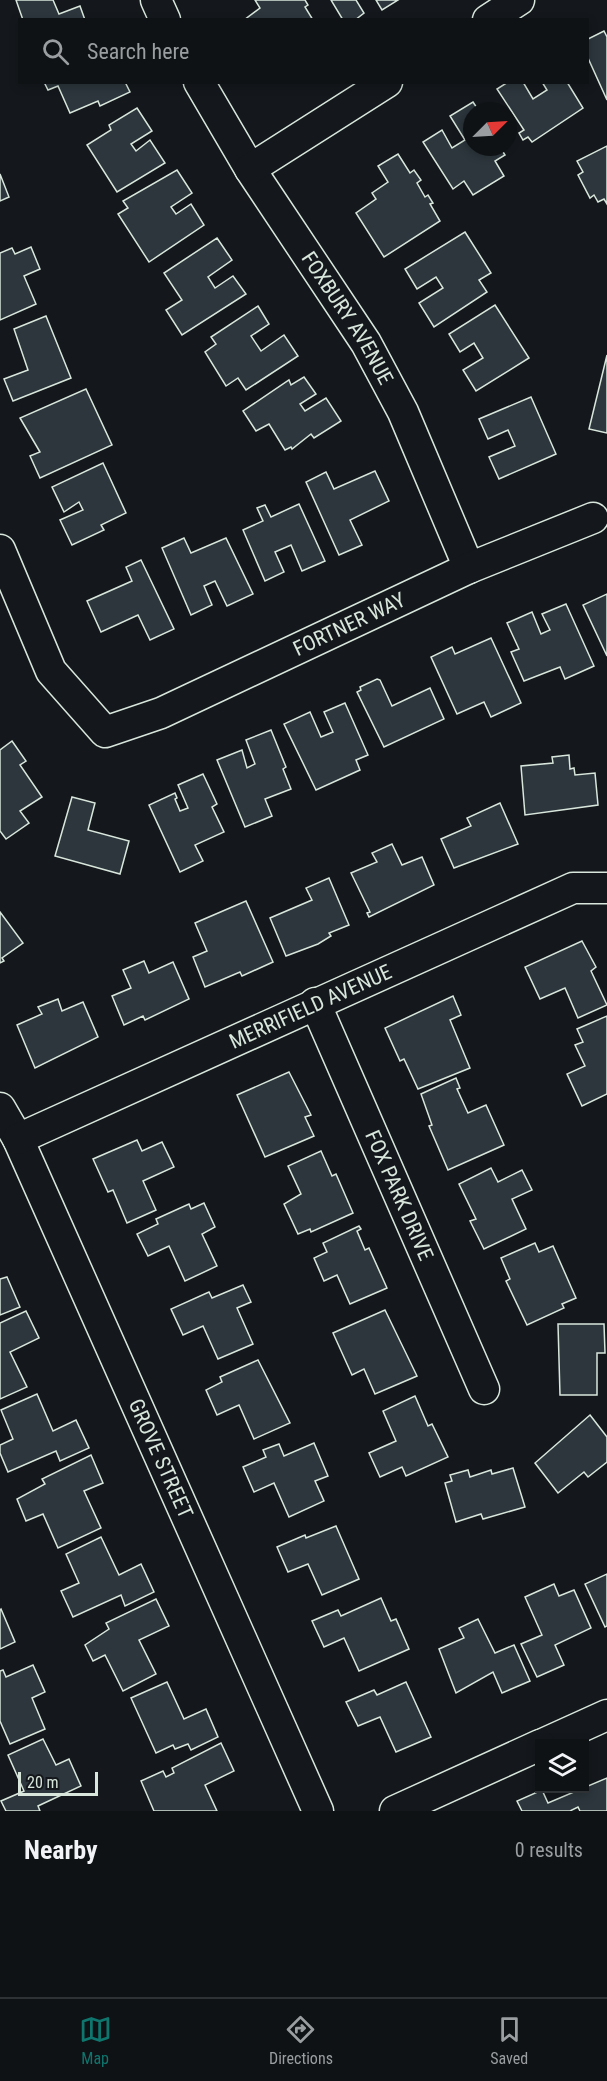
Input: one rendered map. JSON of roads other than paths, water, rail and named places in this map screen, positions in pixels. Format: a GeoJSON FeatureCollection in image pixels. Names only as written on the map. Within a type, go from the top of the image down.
{"type":"FeatureCollection","features":[{"type":"Feature","properties":{"kind":"street"},"geometry":{"type":"LineString","coordinates":[[156,0],[164,18]]}},
{"type":"Feature","properties":{"kind":"street"},"geometry":{"type":"LineString","coordinates":[[491,18],[519,0]]}},
{"type":"Feature","properties":{"kind":"street","name":"FOXBURY AVENUE"},"geometry":{"type":"LineString","coordinates":[[200,84],[250,169],[366,343],[403,411],[469,567]]}},
{"type":"Feature","properties":{"kind":"street"},"geometry":{"type":"LineString","coordinates":[[250,169],[384,84]]}},
{"type":"Feature","properties":{"kind":"street","name":"FORTNER WAY"},"geometry":{"type":"LineString","coordinates":[[0,550],[51,670],[105,732],[160,713],[469,567],[593,518]]}},
{"type":"Feature","properties":{"kind":"street","name":"MERRIFIELD AVENUE"},"geometry":{"type":"LineString","coordinates":[[18,1139],[573,888],[607,888]]}},
{"type":"Feature","properties":{"kind":"street","name":"FOX PARK DRIVE"},"geometry":{"type":"LineString","coordinates":[[315,1003],[484,1389]]}},
{"type":"Feature","properties":{"kind":"street","name":"GROVE STREET"},"geometry":{"type":"LineString","coordinates":[[0,1108],[18,1139],[318,1811]]}},
{"type":"Feature","properties":{"kind":"street"},"geometry":{"type":"LineString","coordinates":[[552,1739],[607,1714]]}},
{"type":"Feature","properties":{"kind":"street"},"geometry":{"type":"LineString","coordinates":[[395,1811],[535,1747]]}}]}
